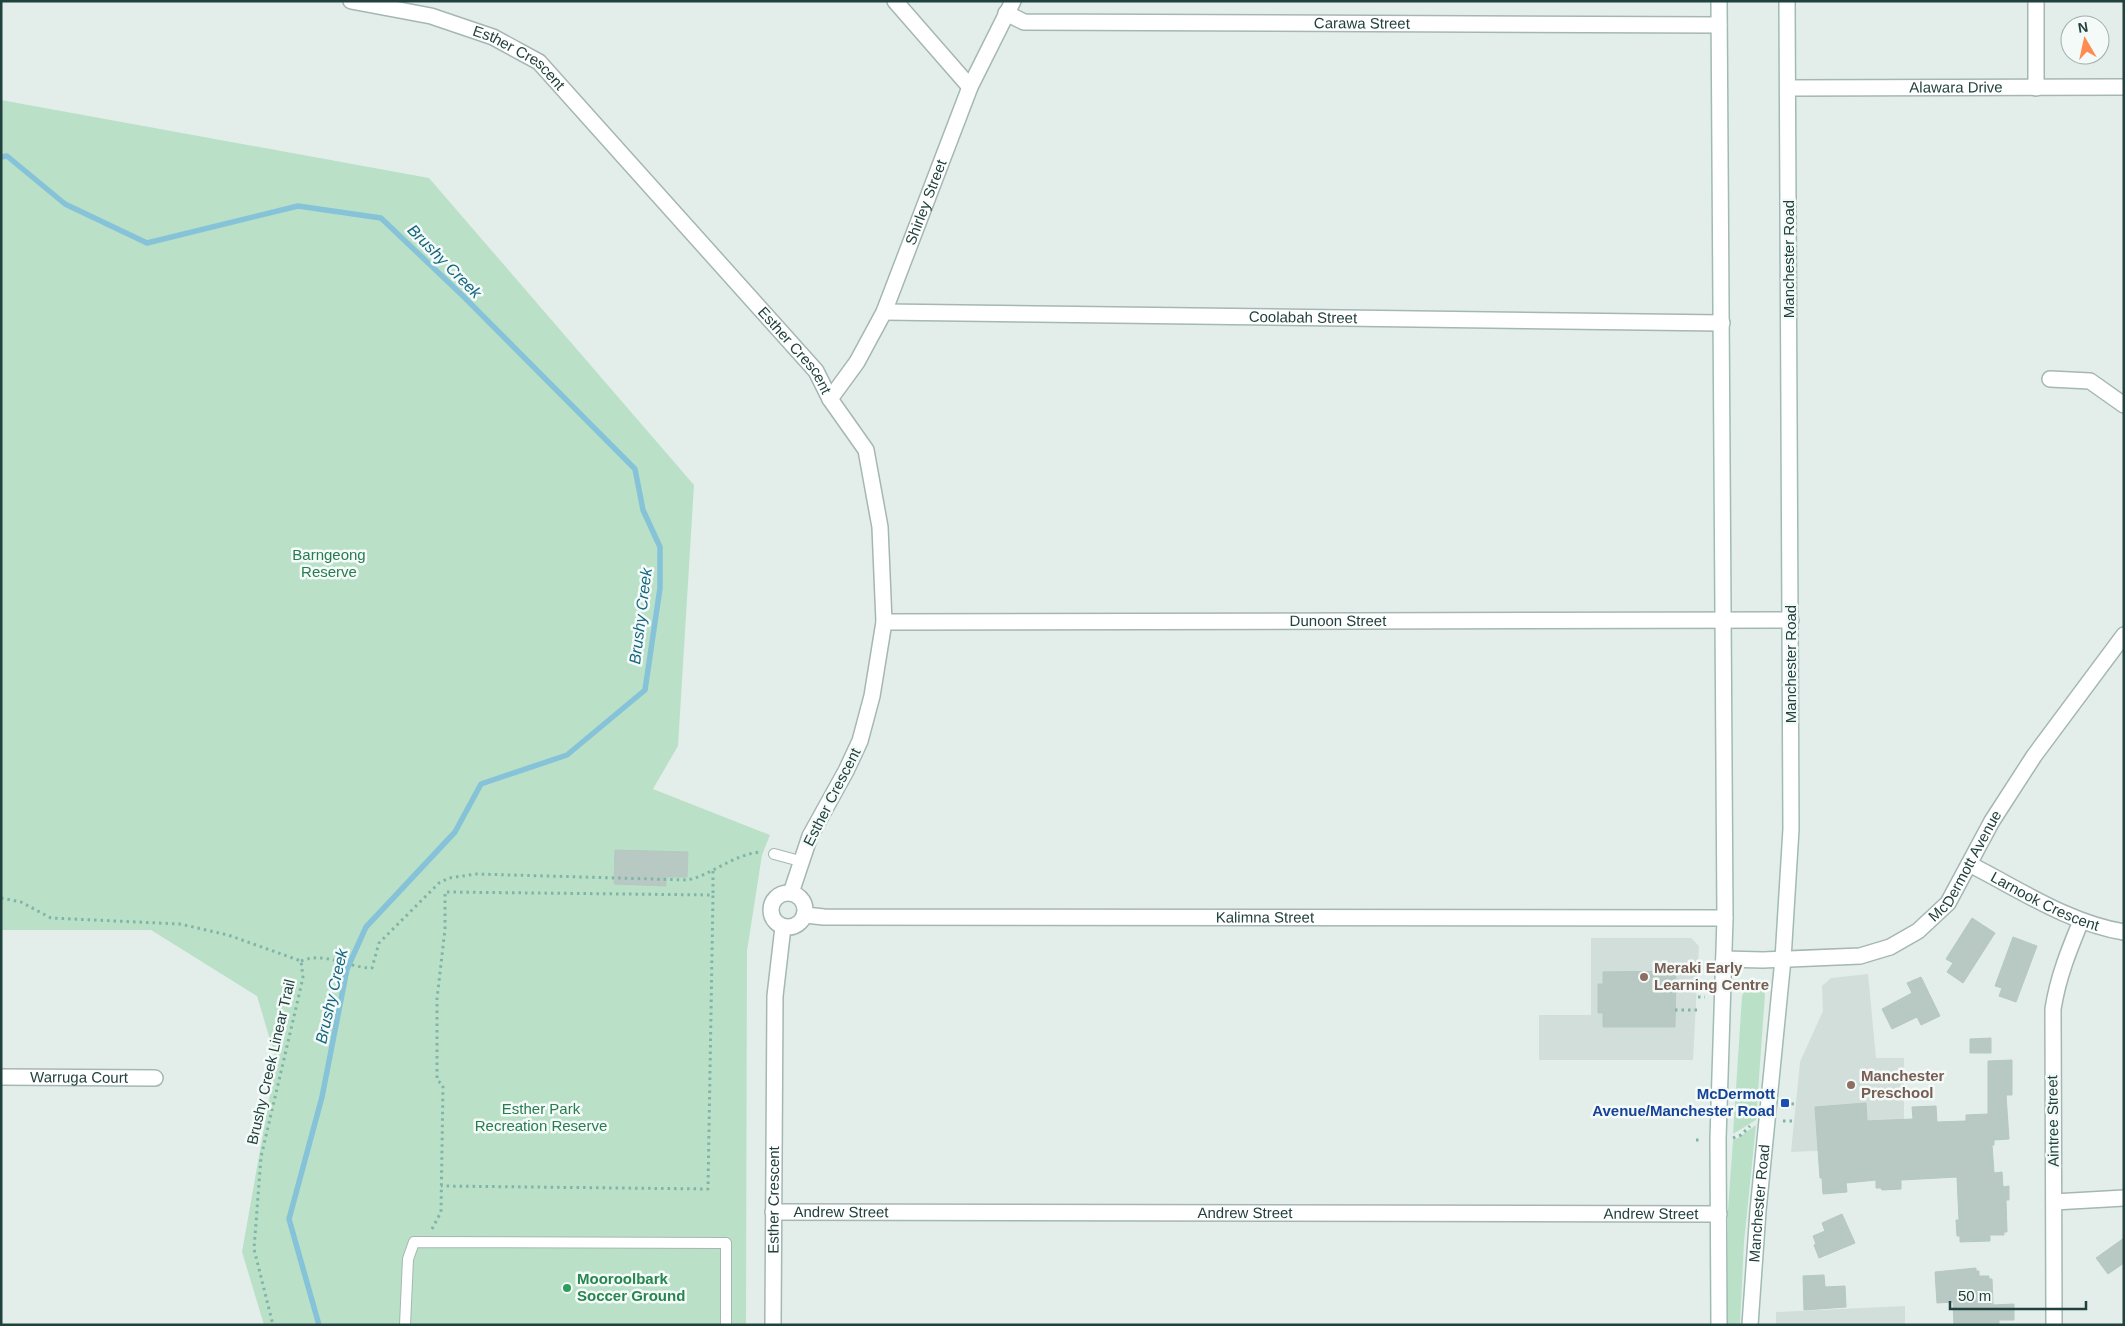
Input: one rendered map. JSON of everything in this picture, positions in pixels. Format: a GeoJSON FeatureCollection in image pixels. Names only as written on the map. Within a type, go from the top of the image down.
{"type":"FeatureCollection","features":[{"type":"Feature","properties":{"kind":"street","name":"Esther Crescent"},"geometry":{"type":"LineString","coordinates":[[351,1],[432,8],[493,37],[539,62],[816,370],[830,398],[866,450],[880,528],[884,622],[872,696],[860,742],[810,836],[791,893]]}},
{"type":"Feature","properties":{"kind":"street"},"geometry":{"type":"LineString","coordinates":[[896,1],[970,87]]}},
{"type":"Feature","properties":{"kind":"street"},"geometry":{"type":"LineString","coordinates":[[1719,1],[1725,918],[1719,1083],[1719,1325]]}},
{"type":"Feature","properties":{"kind":"street","name":"Manchester Road"},"geometry":{"type":"LineString","coordinates":[[1750,1325],[1755,1247],[1783,959],[1791,829],[1787,1]]}},
{"type":"Feature","properties":{"kind":"street"},"geometry":{"type":"LineString","coordinates":[[2036,1],[2036,88]]}},
{"type":"Feature","properties":{"kind":"street","name":"Shirley Street"},"geometry":{"type":"LineString","coordinates":[[830,398],[858,362],[884,312],[970,87],[1010,7]]}},
{"type":"Feature","properties":{"kind":"street","name":"Carawa Street"},"geometry":{"type":"LineString","coordinates":[[1010,7],[1024,22],[1719,25]]}},
{"type":"Feature","properties":{"kind":"street","name":"Alawara Drive"},"geometry":{"type":"LineString","coordinates":[[1788,88],[2124,87]]}},
{"type":"Feature","properties":{"kind":"street","name":"Coolabah Street"},"geometry":{"type":"LineString","coordinates":[[884,312],[1722,323]]}},
{"type":"Feature","properties":{"kind":"street"},"geometry":{"type":"LineString","coordinates":[[2050,379],[2090,381],[2124,405]]}},
{"type":"Feature","properties":{"kind":"street","name":"Dunoon Street"},"geometry":{"type":"LineString","coordinates":[[884,622],[1791,620]]}},
{"type":"Feature","properties":{"kind":"street","name":"McDermott Avenue"},"geometry":{"type":"LineString","coordinates":[[1724,960],[1860,956],[1890,947],[1918,931],[1948,903],[1992,821],[2034,756],[2124,635]]}},
{"type":"Feature","properties":{"kind":"street","name":"Larnook Crescent"},"geometry":{"type":"LineString","coordinates":[[1970,864],[2081,921],[2102,928],[2124,932]]}},
{"type":"Feature","properties":{"kind":"street"},"geometry":{"type":"LineString","coordinates":[[791,893],[804,902],[805,915],[800,923],[795,926],[783,926],[778,924],[772,916],[772,904],[779,895],[791,893]]}},
{"type":"Feature","properties":{"kind":"street","name":"Kalimna Street"},"geometry":{"type":"LineString","coordinates":[[805,915],[834,917],[1725,918]]}},
{"type":"Feature","properties":{"kind":"street","name":"Aintree Street"},"geometry":{"type":"LineString","coordinates":[[2054,1325],[2053,1009],[2057,984],[2065,958],[2081,921]]}},
{"type":"Feature","properties":{"kind":"street","name":"Esther Crescent"},"geometry":{"type":"LineString","coordinates":[[772,1325],[775,996],[783,926]]}},
{"type":"Feature","properties":{"kind":"street","name":"Warruga Court"},"geometry":{"type":"LineString","coordinates":[[1,1077],[155,1078]]}},
{"type":"Feature","properties":{"kind":"street"},"geometry":{"type":"LineString","coordinates":[[2054,1202],[2124,1198]]}},
{"type":"Feature","properties":{"kind":"street","name":"Andrew Street"},"geometry":{"type":"LineString","coordinates":[[772,1212],[1719,1214]]}},
{"type":"Feature","properties":{"kind":"lane"},"geometry":{"type":"LineString","coordinates":[[774,854],[800,862]]}},
{"type":"Feature","properties":{"kind":"lane"},"geometry":{"type":"LineString","coordinates":[[405,1325],[408,1259],[414,1242],[726,1243],[726,1325]]}},
{"type":"Feature","properties":{"kind":"path"},"geometry":{"type":"LineString","coordinates":[[301,961],[307,958],[332,959],[370,968],[374,966],[379,944],[439,883],[449,878],[476,874],[688,880],[699,878],[722,864],[756,852],[774,854]]}},
{"type":"Feature","properties":{"kind":"path"},"geometry":{"type":"LineString","coordinates":[[441,1186],[708,1190],[713,870]]}},
{"type":"Feature","properties":{"kind":"path"},"geometry":{"type":"LineString","coordinates":[[424,1242],[441,1212],[443,1085],[437,1080],[437,1008],[444,929],[445,892],[713,895]]}},
{"type":"Feature","properties":{"kind":"path","name":"Brushy Creek Linear Trail"},"geometry":{"type":"LineString","coordinates":[[1,898],[21,902],[51,918],[180,924],[228,935],[301,961],[303,977],[260,1157],[254,1249],[273,1325]]}},
{"type":"Feature","properties":{"kind":"path"},"geometry":{"type":"LineString","coordinates":[[1698,996],[1706,997]]}},
{"type":"Feature","properties":{"kind":"path"},"geometry":{"type":"LineString","coordinates":[[1675,1010],[1698,1010]]}},
{"type":"Feature","properties":{"kind":"path"},"geometry":{"type":"LineString","coordinates":[[1785,1103],[1794,1104]]}},
{"type":"Feature","properties":{"kind":"path"},"geometry":{"type":"LineString","coordinates":[[1782,1121],[1792,1121]]}},
{"type":"Feature","properties":{"kind":"path"},"geometry":{"type":"LineString","coordinates":[[1733,1138],[1757,1122]]}},
{"type":"Feature","properties":{"kind":"path"},"geometry":{"type":"LineString","coordinates":[[1696,1140],[1702,1140]]}},
{"type":"Feature","properties":{"kind":"shaded area","name":"Meraki Early Learning Centre"},"geometry":{"type":"Polygon","coordinates":[[[1591,938],[1691,938],[1699,946],[1693,1060],[1539,1060],[1539,1015],[1591,1015],[1591,938]]]}},
{"type":"Feature","properties":{"kind":"shaded area","name":"Manchester Preschool"},"geometry":{"type":"Polygon","coordinates":[[[1868,974],[1876,1058],[1904,1058],[1904,1147],[1791,1152],[1800,1062],[1823,1011],[1822,986],[1831,978],[1868,974]]]}},
{"type":"Feature","properties":{"kind":"shaded area"},"geometry":{"type":"Polygon","coordinates":[[[1905,1306],[1905,1325],[1776,1325],[1776,1312],[1905,1306]]]}},
{"type":"Feature","properties":{"kind":"green space","name":"Barngeong Reserve"},"geometry":{"type":"Polygon","coordinates":[[[1,100],[429,178],[694,485],[678,746],[653,789],[770,835],[762,855],[747,951],[746,1325],[264,1325],[242,1252],[276,1060],[257,996],[151,930],[1,930],[1,100]]]}},
{"type":"Feature","properties":{"kind":"green space"},"geometry":{"type":"Polygon","coordinates":[[[1753,979],[1761,984],[1765,994],[1756,1120],[1733,1134],[1742,996],[1749,981],[1753,979]]]}},
{"type":"Feature","properties":{"kind":"green space"},"geometry":{"type":"Polygon","coordinates":[[[1756,1125],[1744,1242],[1740,1325],[1727,1325],[1728,1210],[1733,1140],[1756,1125]]]}},
{"type":"Feature","properties":{"kind":"building"},"geometry":{"type":"Polygon","coordinates":[[[615,850],[688,852],[687,877],[666,877],[666,886],[614,884],[615,850]]]}},
{"type":"Feature","properties":{"kind":"building"},"geometry":{"type":"Polygon","coordinates":[[[1972,918],[1995,933],[1963,983],[1947,972],[1953,963],[1946,959],[1972,918]]]}},
{"type":"Feature","properties":{"kind":"building"},"geometry":{"type":"Polygon","coordinates":[[[2013,937],[2037,946],[2016,1002],[1999,996],[2002,988],[1995,986],[2013,937]]]}},
{"type":"Feature","properties":{"kind":"building"},"geometry":{"type":"Polygon","coordinates":[[[1676,971],[1675,1027],[1603,1027],[1603,1013],[1598,1013],[1598,984],[1603,984],[1603,972],[1676,971]]]}},
{"type":"Feature","properties":{"kind":"building"},"geometry":{"type":"Polygon","coordinates":[[[1921,977],[1940,1016],[1921,1025],[1917,1017],[1892,1029],[1882,1009],[1912,993],[1907,983],[1921,977]]]}},
{"type":"Feature","properties":{"kind":"building"},"geometry":{"type":"Polygon","coordinates":[[[1991,1038],[1991,1053],[1970,1053],[1970,1039],[1991,1038]]]}},
{"type":"Feature","properties":{"kind":"building"},"geometry":{"type":"Polygon","coordinates":[[[2012,1060],[2012,1095],[2006,1095],[2009,1139],[1994,1140],[1994,1145],[1992,1145],[1994,1173],[2002,1172],[2003,1187],[2009,1186],[2009,1200],[2006,1200],[2007,1232],[2004,1232],[2004,1235],[1990,1235],[1990,1241],[1960,1242],[1960,1236],[1957,1236],[1956,1220],[1959,1220],[1957,1177],[1901,1180],[1901,1189],[1882,1190],[1881,1188],[1876,1188],[1876,1180],[1846,1183],[1847,1192],[1823,1194],[1822,1178],[1820,1178],[1815,1107],[1866,1103],[1867,1121],[1913,1119],[1912,1107],[1936,1106],[1937,1122],[1966,1121],[1966,1115],[1988,1114],[1988,1061],[2012,1060]]]}},
{"type":"Feature","properties":{"kind":"building"},"geometry":{"type":"Polygon","coordinates":[[[1842,1214],[1855,1243],[1819,1258],[1813,1236],[1825,1231],[1822,1223],[1842,1214]]]}},
{"type":"Feature","properties":{"kind":"building"},"geometry":{"type":"Polygon","coordinates":[[[2124,1238],[2124,1263],[2108,1274],[2096,1258],[2124,1238]]]}},
{"type":"Feature","properties":{"kind":"building"},"geometry":{"type":"Polygon","coordinates":[[[1976,1268],[1976,1271],[1979,1271],[1979,1276],[1989,1276],[1989,1279],[1992,1279],[1993,1305],[2014,1304],[2014,1320],[1999,1320],[1999,1325],[1954,1325],[1953,1302],[1937,1303],[1935,1272],[1976,1268]]]}},
{"type":"Feature","properties":{"kind":"building"},"geometry":{"type":"Polygon","coordinates":[[[1824,1275],[1825,1287],[1845,1286],[1846,1307],[1804,1310],[1803,1276],[1824,1275]]]}},
{"type":"Feature","properties":{"kind":"waterway","name":"Brushy Creek"},"geometry":{"type":"LineString","coordinates":[[1,157],[7,156],[65,204],[147,243],[298,206],[381,218],[463,296],[635,469],[643,510],[660,547],[660,588],[645,690],[567,755],[481,784],[455,832],[366,927],[347,969],[322,1097],[289,1219],[319,1325]]}},
{"type":"Feature","properties":{"kind":"place","name":"Meraki Early Learning Centre"},"geometry":{"type":"Point","coordinates":[1644,977]}},
{"type":"Feature","properties":{"kind":"place","name":"Manchester Preschool"},"geometry":{"type":"Point","coordinates":[1851,1085]}},
{"type":"Feature","properties":{"kind":"place","name":"McDermott Avenue/Manchester Road"},"geometry":{"type":"Point","coordinates":[1785,1103]}},
{"type":"Feature","properties":{"kind":"place","name":"Mooroolbark Soccer Ground"},"geometry":{"type":"Point","coordinates":[567,1288]}},
{"type":"Feature","properties":{"kind":"park label","name":"Esther Park Recreation Reserve"},"geometry":{"type":"Point","coordinates":[541,1118]}}]}
